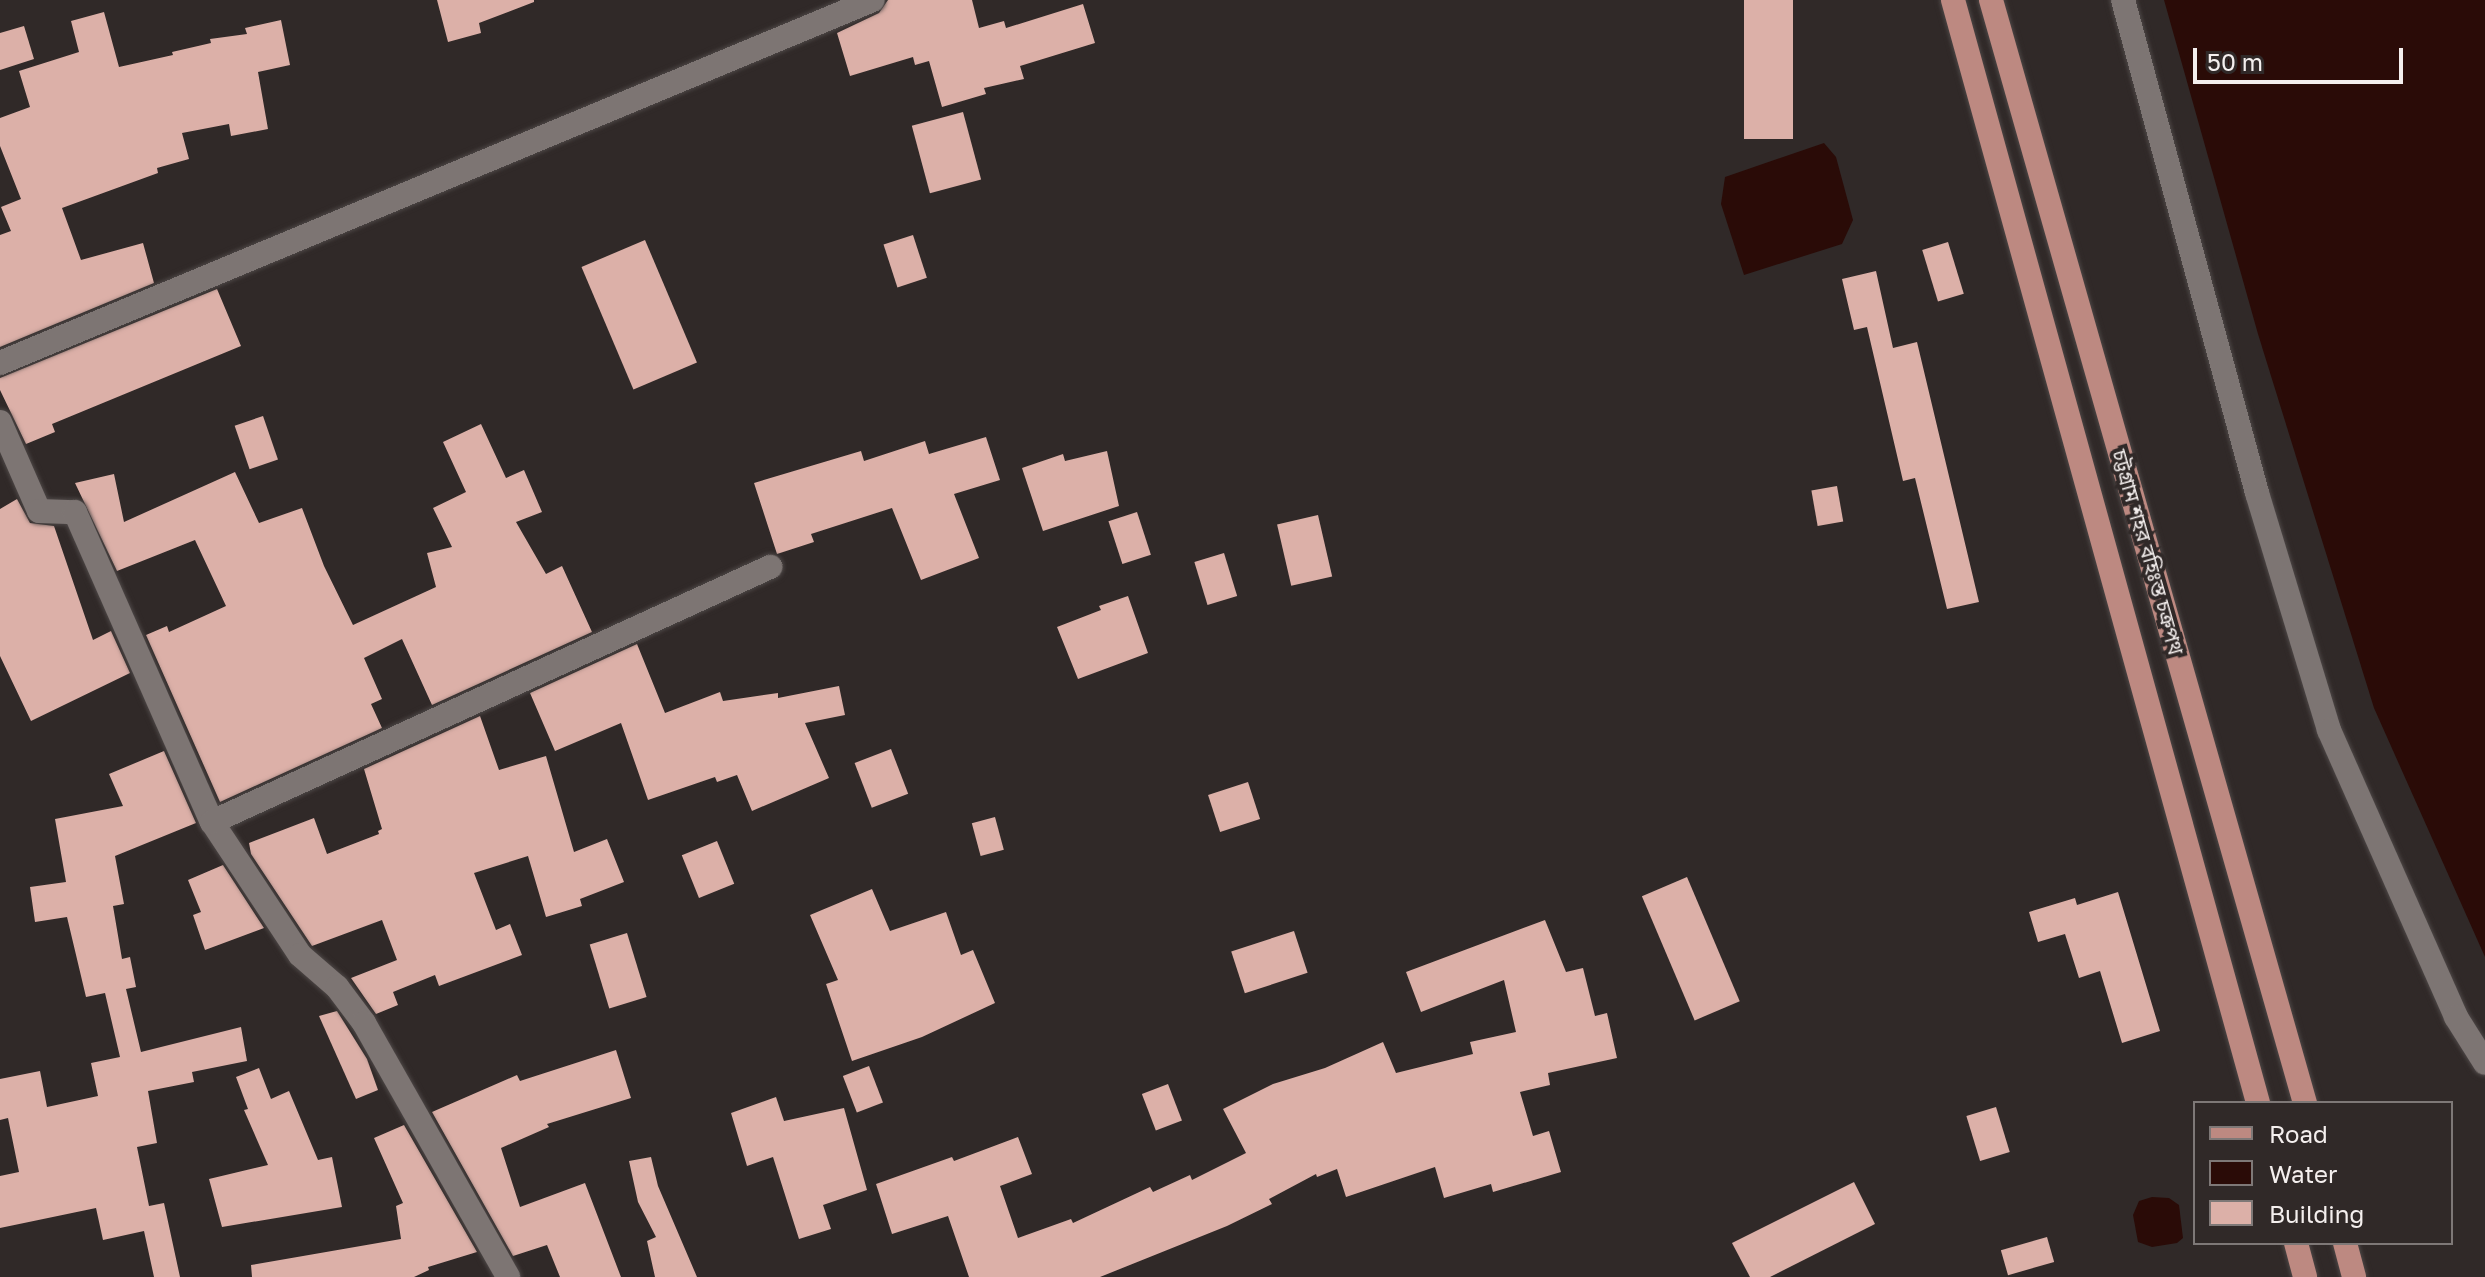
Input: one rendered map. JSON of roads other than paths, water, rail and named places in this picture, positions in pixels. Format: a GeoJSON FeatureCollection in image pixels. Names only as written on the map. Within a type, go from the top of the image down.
{"type":"FeatureCollection","features":[{"type":"Feature","properties":{"kind":"main road","name":"চট্টগ্রাম শহর বহিঃস্ত চক্রপথ"},"geometry":{"type":"LineString","coordinates":[[1953,0],[2257,1101]]}},
{"type":"Feature","properties":{"kind":"main road","name":"চট্টগ্রাম শহর বহিঃস্ত চক্রপথ"},"geometry":{"type":"LineString","coordinates":[[1991,0],[2304,1101]]}},
{"type":"Feature","properties":{"kind":"main road"},"geometry":{"type":"LineString","coordinates":[[2297,1245],[2305,1277]]}},
{"type":"Feature","properties":{"kind":"main road"},"geometry":{"type":"LineString","coordinates":[[2346,1245],[2354,1277]]}},
{"type":"Feature","properties":{"kind":"street"},"geometry":{"type":"LineString","coordinates":[[0,363],[873,0]]}},
{"type":"Feature","properties":{"kind":"street"},"geometry":{"type":"LineString","coordinates":[[2123,0],[2257,493],[2329,730],[2456,1017],[2485,1063]]}},
{"type":"Feature","properties":{"kind":"street"},"geometry":{"type":"LineString","coordinates":[[0,422],[39,511],[75,512],[212,822],[300,955],[337,987],[364,1023],[508,1277]]}},
{"type":"Feature","properties":{"kind":"street"},"geometry":{"type":"LineString","coordinates":[[212,822],[770,567]]}},
{"type":"Feature","properties":{"kind":"water"},"geometry":{"type":"Polygon","coordinates":[[[2164,0],[2485,0],[2485,957],[2374,708],[2258,334],[2164,0]]]}},
{"type":"Feature","properties":{"kind":"water"},"geometry":{"type":"Polygon","coordinates":[[[1824,143],[1836,157],[1853,220],[1842,244],[1744,275],[1721,204],[1725,177],[1824,143]]]}},
{"type":"Feature","properties":{"kind":"water"},"geometry":{"type":"Polygon","coordinates":[[[2152,1197],[2169,1198],[2179,1205],[2183,1238],[2177,1243],[2152,1247],[2138,1242],[2133,1215],[2139,1201],[2152,1197]]]}}]}
